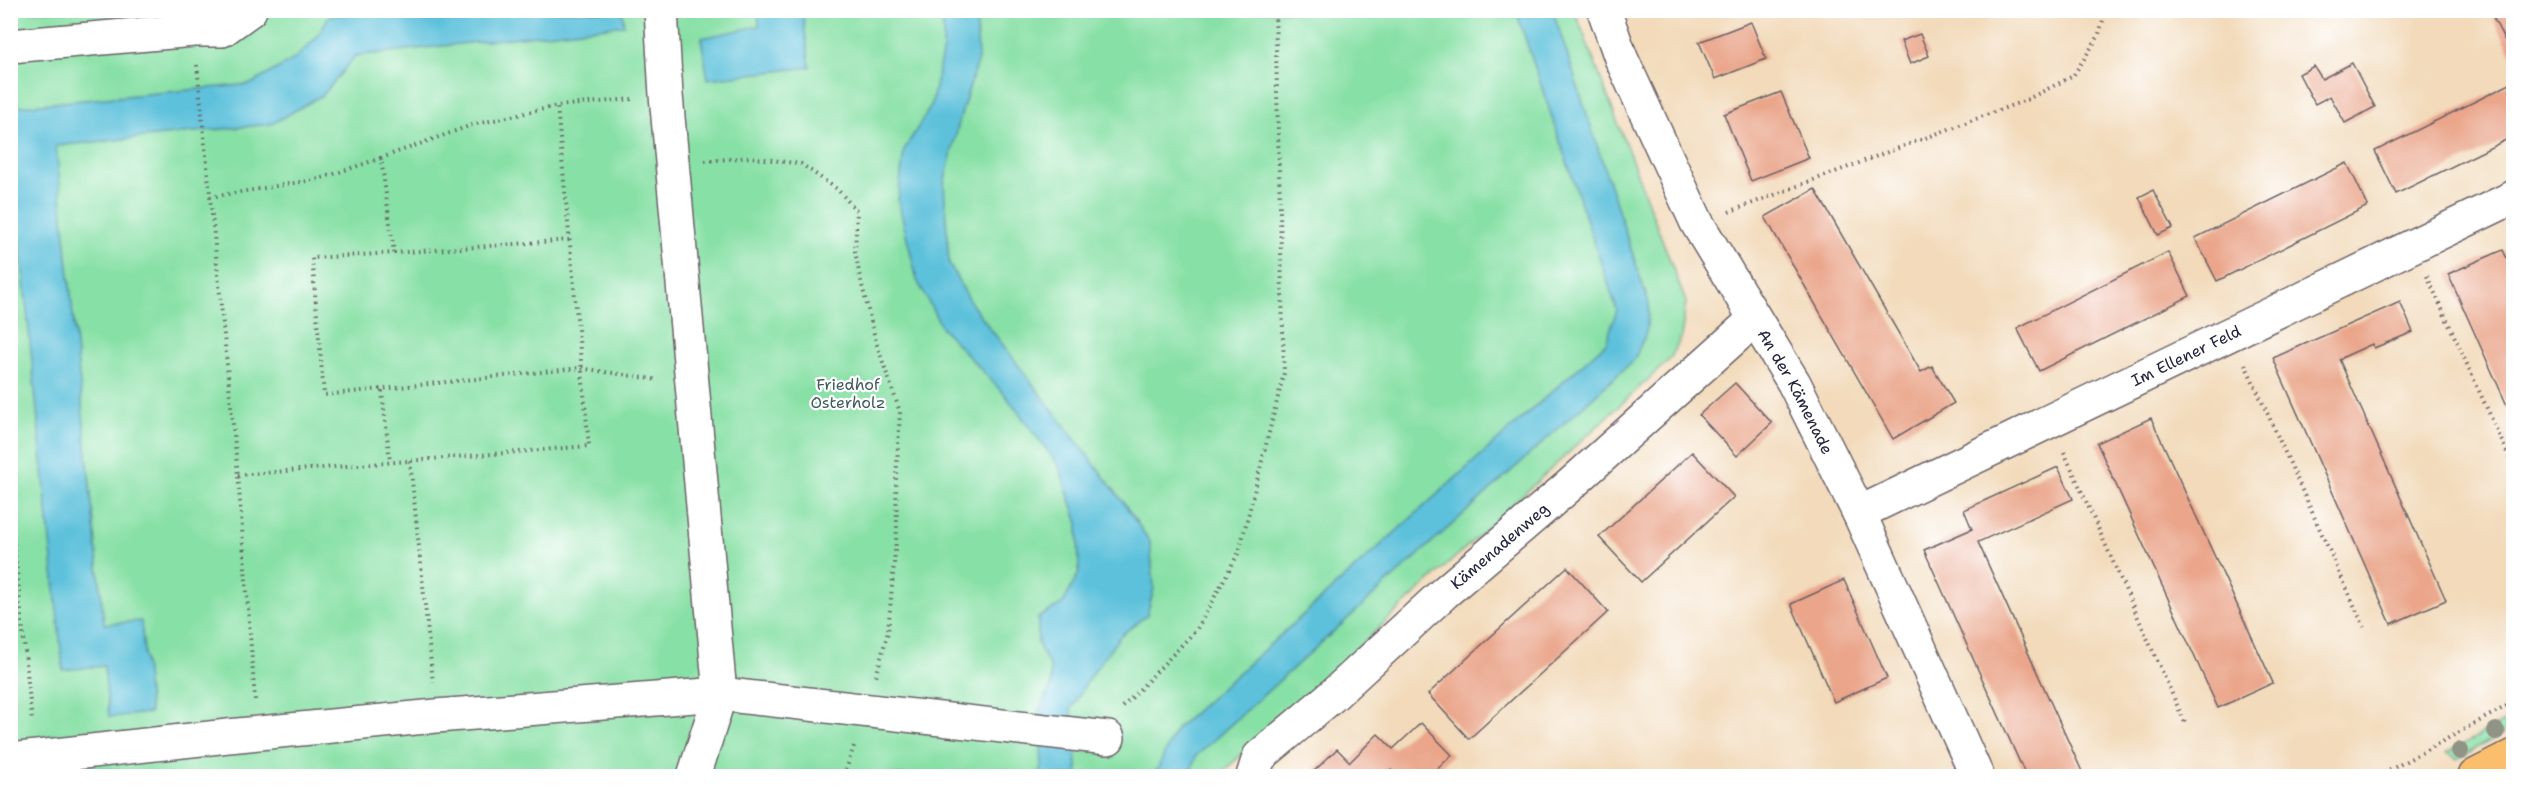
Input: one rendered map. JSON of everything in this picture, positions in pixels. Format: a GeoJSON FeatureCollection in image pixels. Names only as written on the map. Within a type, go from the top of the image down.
{"type":"FeatureCollection","features":[{"type":"Feature","properties":{"kind":"main road"},"geometry":{"type":"LineString","coordinates":[[2475,777],[2514,756]]}},
{"type":"Feature","properties":{"kind":"street"},"geometry":{"type":"LineString","coordinates":[[10,46],[194,30],[222,30],[250,10]]}},
{"type":"Feature","properties":{"kind":"street"},"geometry":{"type":"LineString","coordinates":[[661,10],[666,95],[720,694],[694,777]]}},
{"type":"Feature","properties":{"kind":"street","name":"An der Kämenade"},"geometry":{"type":"LineString","coordinates":[[1604,10],[1621,58],[1697,223],[1794,383],[1859,513],[1977,777]]}},
{"type":"Feature","properties":{"kind":"street","name":"Im Ellener Feld"},"geometry":{"type":"LineString","coordinates":[[1859,513],[2514,197]]}},
{"type":"Feature","properties":{"kind":"street","name":"Kämenadenweg"},"geometry":{"type":"LineString","coordinates":[[1253,777],[1259,758],[1332,696],[1444,593],[1569,486],[1754,320]]}},
{"type":"Feature","properties":{"kind":"street"},"geometry":{"type":"LineString","coordinates":[[23,759],[436,716],[720,694],[1097,736]]}},
{"type":"Feature","properties":{"kind":"path"},"geometry":{"type":"LineString","coordinates":[[1097,736],[1197,629],[1239,552],[1284,373],[1275,10]]}},
{"type":"Feature","properties":{"kind":"path"},"geometry":{"type":"LineString","coordinates":[[1697,223],[2026,100],[2073,76],[2098,37],[2106,10]]}},
{"type":"Feature","properties":{"kind":"path"},"geometry":{"type":"LineString","coordinates":[[198,73],[238,475],[258,734]]}},
{"type":"Feature","properties":{"kind":"path"},"geometry":{"type":"LineString","coordinates":[[210,197],[319,179],[472,125],[557,106],[666,95]]}},
{"type":"Feature","properties":{"kind":"path"},"geometry":{"type":"LineString","coordinates":[[238,475],[589,446],[557,106]]}},
{"type":"Feature","properties":{"kind":"path"},"geometry":{"type":"LineString","coordinates":[[673,164],[750,156],[801,164],[837,189],[857,212],[855,250],[860,277],[876,342],[900,412],[896,481],[897,529],[888,632],[866,711],[844,777]]}},
{"type":"Feature","properties":{"kind":"path"},"geometry":{"type":"LineString","coordinates":[[381,158],[394,253]]}},
{"type":"Feature","properties":{"kind":"path"},"geometry":{"type":"LineString","coordinates":[[570,240],[312,258],[324,395],[580,368],[656,380]]}},
{"type":"Feature","properties":{"kind":"path"},"geometry":{"type":"LineString","coordinates":[[2413,246],[2514,468]]}},
{"type":"Feature","properties":{"kind":"path"},"geometry":{"type":"LineString","coordinates":[[2232,333],[2364,627]]}},
{"type":"Feature","properties":{"kind":"path"},"geometry":{"type":"LineString","coordinates":[[382,390],[390,462]]}},
{"type":"Feature","properties":{"kind":"path"},"geometry":{"type":"LineString","coordinates":[[2050,421],[2186,725]]}},
{"type":"Feature","properties":{"kind":"path"},"geometry":{"type":"LineString","coordinates":[[410,461],[436,716]]}},
{"type":"Feature","properties":{"kind":"path"},"geometry":{"type":"LineString","coordinates":[[10,502],[23,759]]}},
{"type":"Feature","properties":{"kind":"path"},"geometry":{"type":"LineString","coordinates":[[2379,777],[2514,702]]}},
{"type":"Feature","properties":{"kind":"green space","name":"Friedhof Osterholz"},"geometry":{"type":"Polygon","coordinates":[[[10,11],[1575,11],[1686,302],[1681,338],[1670,359],[1224,771],[1223,776],[11,776],[10,11]]]}},
{"type":"Feature","properties":{"kind":"green space"},"geometry":{"type":"Polygon","coordinates":[[[2513,717],[2513,728],[2457,759],[2447,753],[2513,717]]]}},
{"type":"Feature","properties":{"kind":"water"},"geometry":{"type":"Polygon","coordinates":[[[374,10],[622,11],[624,25],[355,56],[324,94],[272,124],[56,146],[104,624],[141,621],[150,713],[109,717],[104,666],[63,670],[11,152],[11,107],[251,84],[294,59],[317,37],[329,16],[374,10]]]}},
{"type":"Feature","properties":{"kind":"water"},"geometry":{"type":"Polygon","coordinates":[[[758,11],[840,11],[803,15],[810,67],[708,79],[701,38],[759,26],[758,11]]]}},
{"type":"Feature","properties":{"kind":"water"},"geometry":{"type":"Polygon","coordinates":[[[943,11],[976,11],[978,59],[960,118],[944,184],[949,264],[973,306],[1121,499],[1150,542],[1154,588],[1147,615],[1120,636],[1087,681],[1071,710],[1078,776],[1039,776],[1042,767],[1039,710],[1051,686],[1050,667],[1038,644],[1038,618],[1063,603],[1079,573],[1078,523],[1059,466],[1006,396],[942,328],[917,280],[898,200],[904,150],[931,106],[943,49],[943,11]]]}},
{"type":"Feature","properties":{"kind":"water"},"geometry":{"type":"Polygon","coordinates":[[[1516,11],[1553,11],[1649,304],[1646,333],[1634,360],[1196,756],[1189,776],[1154,776],[1176,729],[1606,343],[1617,310],[1516,11]]]}},
{"type":"Feature","properties":{"kind":"building"},"geometry":{"type":"Polygon","coordinates":[[[2507,10],[2514,10],[2514,59],[2493,17],[2507,10]]]}},
{"type":"Feature","properties":{"kind":"building"},"geometry":{"type":"Polygon","coordinates":[[[1751,22],[1766,59],[1715,79],[1699,42],[1751,22]]]}},
{"type":"Feature","properties":{"kind":"building"},"geometry":{"type":"Polygon","coordinates":[[[1920,34],[1929,56],[1910,64],[1901,41],[1920,34]]]}},
{"type":"Feature","properties":{"kind":"building"},"geometry":{"type":"Polygon","coordinates":[[[2352,63],[2375,107],[2345,123],[2330,96],[2315,104],[2299,74],[2314,66],[2322,79],[2352,63]]]}},
{"type":"Feature","properties":{"kind":"building"},"geometry":{"type":"Polygon","coordinates":[[[2514,82],[2514,136],[2396,194],[2375,151],[2514,82]]]}},
{"type":"Feature","properties":{"kind":"building"},"geometry":{"type":"Polygon","coordinates":[[[1781,92],[1809,158],[1751,181],[1724,114],[1781,92]]]}},
{"type":"Feature","properties":{"kind":"building"},"geometry":{"type":"Polygon","coordinates":[[[2347,163],[2368,206],[2217,281],[2195,238],[2347,163]]]}},
{"type":"Feature","properties":{"kind":"building"},"geometry":{"type":"Polygon","coordinates":[[[1815,189],[1921,372],[1932,366],[1954,403],[1893,439],[1765,217],[1815,189]]]}},
{"type":"Feature","properties":{"kind":"building"},"geometry":{"type":"Polygon","coordinates":[[[2153,190],[2173,228],[2158,235],[2139,197],[2153,190]]]}},
{"type":"Feature","properties":{"kind":"building"},"geometry":{"type":"Polygon","coordinates":[[[2503,250],[2514,273],[2514,421],[2448,274],[2503,250]]]}},
{"type":"Feature","properties":{"kind":"building"},"geometry":{"type":"Polygon","coordinates":[[[2168,252],[2190,296],[2039,371],[2017,328],[2168,252]]]}},
{"type":"Feature","properties":{"kind":"building"},"geometry":{"type":"Polygon","coordinates":[[[2400,302],[2413,332],[2374,348],[2372,344],[2339,359],[2446,600],[2391,624],[2273,358],[2400,302]]]}},
{"type":"Feature","properties":{"kind":"building"},"geometry":{"type":"Polygon","coordinates":[[[1735,383],[1772,423],[1737,456],[1699,415],[1735,383]]]}},
{"type":"Feature","properties":{"kind":"building"},"geometry":{"type":"Polygon","coordinates":[[[2151,418],[2273,683],[2218,708],[2097,443],[2151,418]]]}},
{"type":"Feature","properties":{"kind":"building"},"geometry":{"type":"Polygon","coordinates":[[[1692,452],[1734,497],[1641,582],[1599,537],[1692,452]]]}},
{"type":"Feature","properties":{"kind":"building"},"geometry":{"type":"Polygon","coordinates":[[[2058,467],[2073,499],[1978,542],[2084,776],[2026,776],[1924,550],[1972,529],[1964,510],[2058,467]]]}},
{"type":"Feature","properties":{"kind":"building"},"geometry":{"type":"Polygon","coordinates":[[[1567,567],[1608,612],[1469,739],[1428,694],[1567,567]]]}},
{"type":"Feature","properties":{"kind":"building"},"geometry":{"type":"Polygon","coordinates":[[[1844,580],[1887,678],[1834,702],[1791,604],[1844,580]]]}},
{"type":"Feature","properties":{"kind":"building"},"geometry":{"type":"Polygon","coordinates":[[[1421,723],[1452,755],[1430,776],[1397,776],[1391,770],[1385,776],[1309,776],[1337,749],[1350,762],[1378,734],[1393,749],[1421,723]]]}}]}
